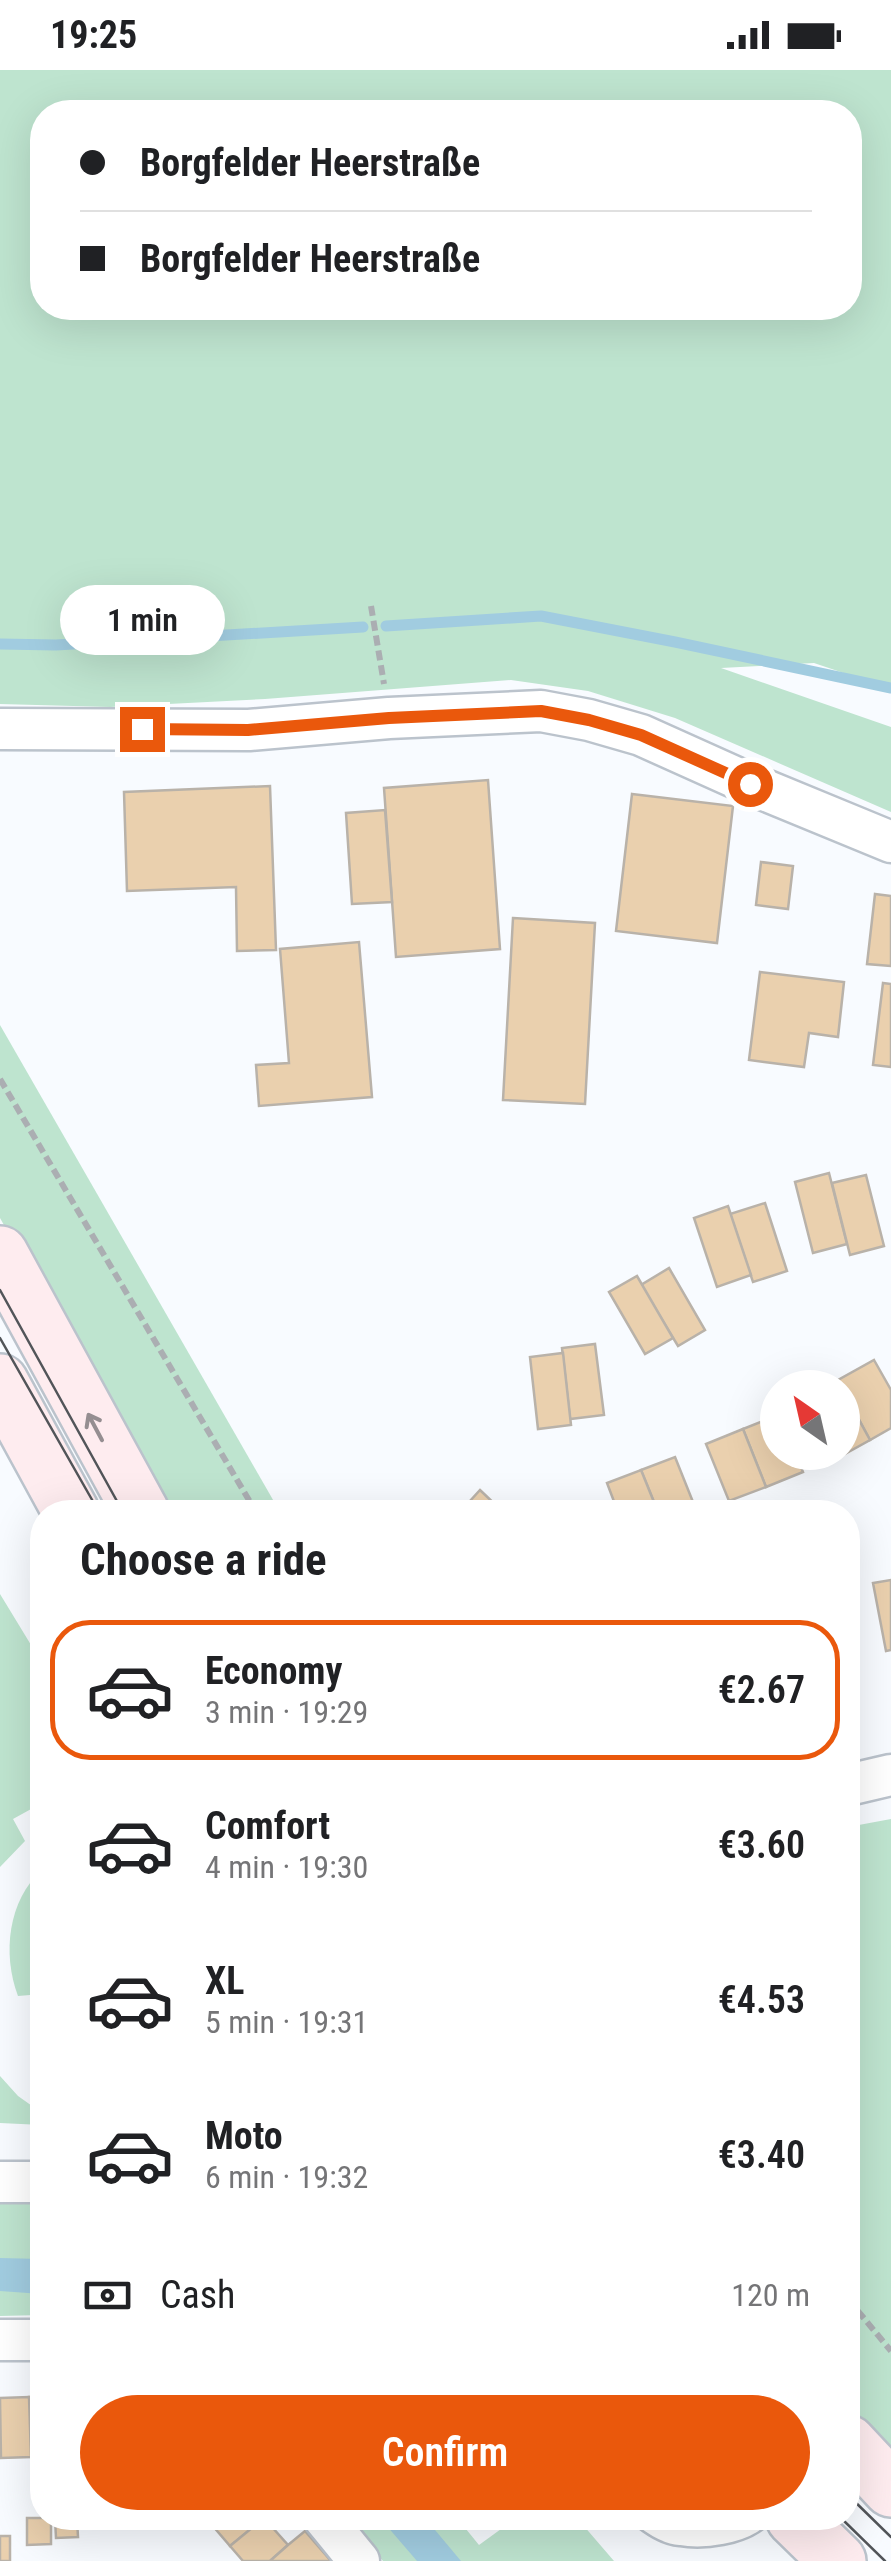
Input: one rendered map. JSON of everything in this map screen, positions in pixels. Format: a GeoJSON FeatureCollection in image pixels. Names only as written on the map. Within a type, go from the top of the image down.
{"type":"FeatureCollection","features":[{"type":"Feature","properties":{"kind":"main road"},"geometry":{"type":"LineString","coordinates":[[0,1254],[135,1500]]}},
{"type":"Feature","properties":{"kind":"main road"},"geometry":{"type":"LineString","coordinates":[[0,1382],[64,1500]]}},
{"type":"Feature","properties":{"kind":"main road"},"geometry":{"type":"LineString","coordinates":[[860,2456],[891,2489]]}},
{"type":"Feature","properties":{"kind":"main road"},"geometry":{"type":"LineString","coordinates":[[806,2530],[838,2561]]}},
{"type":"Feature","properties":{"kind":"street"},"geometry":{"type":"LineString","coordinates":[[0,729],[248,730],[541,711],[641,735],[891,842]]}},
{"type":"Feature","properties":{"kind":"street"},"geometry":{"type":"LineString","coordinates":[[860,1781],[891,1775]]}},
{"type":"Feature","properties":{"kind":"street"},"geometry":{"type":"LineString","coordinates":[[0,2182],[30,2182]]}},
{"type":"Feature","properties":{"kind":"street"},"geometry":{"type":"LineString","coordinates":[[0,2340],[30,2340]]}},
{"type":"Feature","properties":{"kind":"street"},"geometry":{"type":"LineString","coordinates":[[334,2530],[359,2561]]}},
{"type":"Feature","properties":{"kind":"lane"},"geometry":{"type":"LineString","coordinates":[[662,2530],[702,2536],[727,2530]]}},
{"type":"Feature","properties":{"kind":"path"},"geometry":{"type":"LineString","coordinates":[[372,606],[389,718]]}},
{"type":"Feature","properties":{"kind":"path"},"geometry":{"type":"LineString","coordinates":[[0,1078],[249,1500]]}},
{"type":"Feature","properties":{"kind":"path"},"geometry":{"type":"LineString","coordinates":[[860,2314],[891,2351]]}},
{"type":"Feature","properties":{"kind":"green space"},"geometry":{"type":"Polygon","coordinates":[[[0,70],[891,70],[891,689],[814,663],[721,668],[891,727],[891,812],[675,718],[588,691],[511,680],[110,707],[0,704],[0,70]]]}},
{"type":"Feature","properties":{"kind":"green space"},"geometry":{"type":"Polygon","coordinates":[[[0,1025],[273,1500],[165,1500],[125,1439],[0,1218],[0,1025]]]}},
{"type":"Feature","properties":{"kind":"green space"},"geometry":{"type":"Polygon","coordinates":[[[0,1594],[30,1643],[30,1810],[13,1819],[25,1841],[0,1867],[0,1594]]]}},
{"type":"Feature","properties":{"kind":"green space"},"geometry":{"type":"Polygon","coordinates":[[[891,1819],[891,2458],[860,2424],[860,1825],[891,1819]]]}},
{"type":"Feature","properties":{"kind":"green space"},"geometry":{"type":"Polygon","coordinates":[[[30,1884],[30,1995],[18,1996],[10,1946],[15,1912],[30,1884]]]}},
{"type":"Feature","properties":{"kind":"green space"},"geometry":{"type":"Polygon","coordinates":[[[0,2076],[30,2104],[30,2124],[0,2123],[0,2076]]]}},
{"type":"Feature","properties":{"kind":"green space"},"geometry":{"type":"Polygon","coordinates":[[[0,2197],[30,2197],[30,2315],[0,2316],[0,2197]]]}},
{"type":"Feature","properties":{"kind":"green space"},"geometry":{"type":"Polygon","coordinates":[[[357,2530],[467,2530],[479,2545],[500,2530],[587,2530],[614,2561],[383,2561],[357,2530]]]}},
{"type":"Feature","properties":{"kind":"water"},"geometry":{"type":"Polygon","coordinates":[[[0,2258],[30,2259],[30,2293],[0,2291],[0,2258]]]}},
{"type":"Feature","properties":{"kind":"water"},"geometry":{"type":"Polygon","coordinates":[[[390,2530],[435,2530],[461,2561],[417,2561],[390,2530]]]}},
{"type":"Feature","properties":{"kind":"building"},"geometry":{"type":"Polygon","coordinates":[[[488,780],[500,949],[396,957],[384,788],[488,780]]]}},
{"type":"Feature","properties":{"kind":"building"},"geometry":{"type":"Polygon","coordinates":[[[270,786],[276,950],[237,951],[236,887],[127,891],[124,792],[270,786]]]}},
{"type":"Feature","properties":{"kind":"building"},"geometry":{"type":"Polygon","coordinates":[[[632,794],[733,806],[717,943],[616,931],[632,794]]]}},
{"type":"Feature","properties":{"kind":"building"},"geometry":{"type":"Polygon","coordinates":[[[385,810],[392,902],[352,904],[346,813],[385,810]]]}},
{"type":"Feature","properties":{"kind":"building"},"geometry":{"type":"Polygon","coordinates":[[[761,862],[793,866],[788,909],[756,905],[761,862]]]}},
{"type":"Feature","properties":{"kind":"building"},"geometry":{"type":"Polygon","coordinates":[[[875,894],[891,896],[891,966],[867,964],[875,894]]]}},
{"type":"Feature","properties":{"kind":"building"},"geometry":{"type":"Polygon","coordinates":[[[513,918],[595,923],[585,1104],[503,1100],[513,918]]]}},
{"type":"Feature","properties":{"kind":"building"},"geometry":{"type":"Polygon","coordinates":[[[359,942],[372,1097],[259,1106],[256,1065],[289,1063],[280,949],[359,942]]]}},
{"type":"Feature","properties":{"kind":"building"},"geometry":{"type":"Polygon","coordinates":[[[760,972],[844,982],[838,1037],[809,1033],[804,1067],[749,1060],[760,972]]]}},
{"type":"Feature","properties":{"kind":"building"},"geometry":{"type":"Polygon","coordinates":[[[883,983],[891,984],[891,1067],[873,1065],[883,983]]]}},
{"type":"Feature","properties":{"kind":"building"},"geometry":{"type":"Polygon","coordinates":[[[829,1173],[847,1244],[813,1253],[795,1182],[829,1173]]]}},
{"type":"Feature","properties":{"kind":"building"},"geometry":{"type":"Polygon","coordinates":[[[866,1175],[884,1246],[850,1255],[832,1183],[866,1175]]]}},
{"type":"Feature","properties":{"kind":"building"},"geometry":{"type":"Polygon","coordinates":[[[765,1203],[787,1271],[753,1282],[730,1214],[765,1203]]]}},
{"type":"Feature","properties":{"kind":"building"},"geometry":{"type":"Polygon","coordinates":[[[728,1206],[751,1275],[717,1287],[694,1218],[728,1206]]]}},
{"type":"Feature","properties":{"kind":"building"},"geometry":{"type":"Polygon","coordinates":[[[669,1268],[705,1330],[678,1346],[641,1285],[669,1268]]]}},
{"type":"Feature","properties":{"kind":"building"},"geometry":{"type":"Polygon","coordinates":[[[637,1276],[673,1338],[645,1354],[609,1292],[637,1276]]]}},
{"type":"Feature","properties":{"kind":"building"},"geometry":{"type":"Polygon","coordinates":[[[595,1344],[604,1415],[570,1419],[562,1348],[595,1344]]]}},
{"type":"Feature","properties":{"kind":"building"},"geometry":{"type":"Polygon","coordinates":[[[563,1353],[571,1425],[538,1429],[530,1357],[563,1353]]]}},
{"type":"Feature","properties":{"kind":"building"},"geometry":{"type":"Polygon","coordinates":[[[874,1360],[891,1390],[891,1428],[870,1440],[860,1421],[860,1370],[856,1370],[874,1360]]]}},
{"type":"Feature","properties":{"kind":"building"},"geometry":{"type":"Polygon","coordinates":[[[760,1422],[760,1470],[803,1472],[766,1487],[743,1429],[760,1422]]]}},
{"type":"Feature","properties":{"kind":"building"},"geometry":{"type":"Polygon","coordinates":[[[860,1422],[870,1440],[860,1446],[860,1422]]]}},
{"type":"Feature","properties":{"kind":"building"},"geometry":{"type":"Polygon","coordinates":[[[743,1429],[766,1487],[729,1500],[706,1444],[743,1429]]]}},
{"type":"Feature","properties":{"kind":"building"},"geometry":{"type":"Polygon","coordinates":[[[675,1457],[692,1500],[653,1500],[641,1470],[675,1457]]]}},
{"type":"Feature","properties":{"kind":"building"},"geometry":{"type":"Polygon","coordinates":[[[641,1470],[653,1500],[613,1500],[607,1483],[641,1470]]]}},
{"type":"Feature","properties":{"kind":"building"},"geometry":{"type":"Polygon","coordinates":[[[480,1490],[490,1500],[471,1500],[480,1490]]]}},
{"type":"Feature","properties":{"kind":"building"},"geometry":{"type":"Polygon","coordinates":[[[891,1580],[891,1650],[886,1651],[873,1583],[891,1580]]]}},
{"type":"Feature","properties":{"kind":"building"},"geometry":{"type":"Polygon","coordinates":[[[29,2397],[30,2457],[1,2458],[0,2398],[29,2397]]]}},
{"type":"Feature","properties":{"kind":"building"},"geometry":{"type":"Polygon","coordinates":[[[27,2518],[30,2530],[51,2530],[51,2544],[27,2545],[27,2518]]]}},
{"type":"Feature","properties":{"kind":"building"},"geometry":{"type":"Polygon","coordinates":[[[56,2530],[78,2530],[78,2537],[56,2538],[56,2530]]]}},
{"type":"Feature","properties":{"kind":"building"},"geometry":{"type":"Polygon","coordinates":[[[216,2530],[249,2530],[230,2546],[216,2530]]]}},
{"type":"Feature","properties":{"kind":"building"},"geometry":{"type":"Polygon","coordinates":[[[249,2530],[275,2530],[288,2545],[270,2561],[243,2561],[230,2546],[249,2530]]]}},
{"type":"Feature","properties":{"kind":"building"},"geometry":{"type":"Polygon","coordinates":[[[305,2531],[331,2561],[270,2561],[288,2545],[305,2531]]]}},
{"type":"Feature","properties":{"kind":"building"},"geometry":{"type":"Polygon","coordinates":[[[0,2536],[10,2536],[10,2561],[0,2561],[0,2536]]]}},
{"type":"Feature","properties":{"kind":"waterway"},"geometry":{"type":"LineString","coordinates":[[386,626],[541,616],[891,688]]}},
{"type":"Feature","properties":{"kind":"waterway"},"geometry":{"type":"LineString","coordinates":[[0,644],[56,645],[363,627]]}},
{"type":"Feature","properties":{"kind":"tram line"},"geometry":{"type":"LineString","coordinates":[[0,1290],[116,1500]]}},
{"type":"Feature","properties":{"kind":"tram line"},"geometry":{"type":"LineString","coordinates":[[0,1338],[92,1500]]}},
{"type":"Feature","properties":{"kind":"tram line"},"geometry":{"type":"LineString","coordinates":[[860,2507],[891,2537]]}},
{"type":"Feature","properties":{"kind":"tram line"},"geometry":{"type":"LineString","coordinates":[[853,2530],[885,2561]]}},
{"type":"Feature","properties":{"kind":"route"},"geometry":{"type":"LineString","coordinates":[[142,729],[248,730],[541,711],[641,735],[750,784]]}}]}
